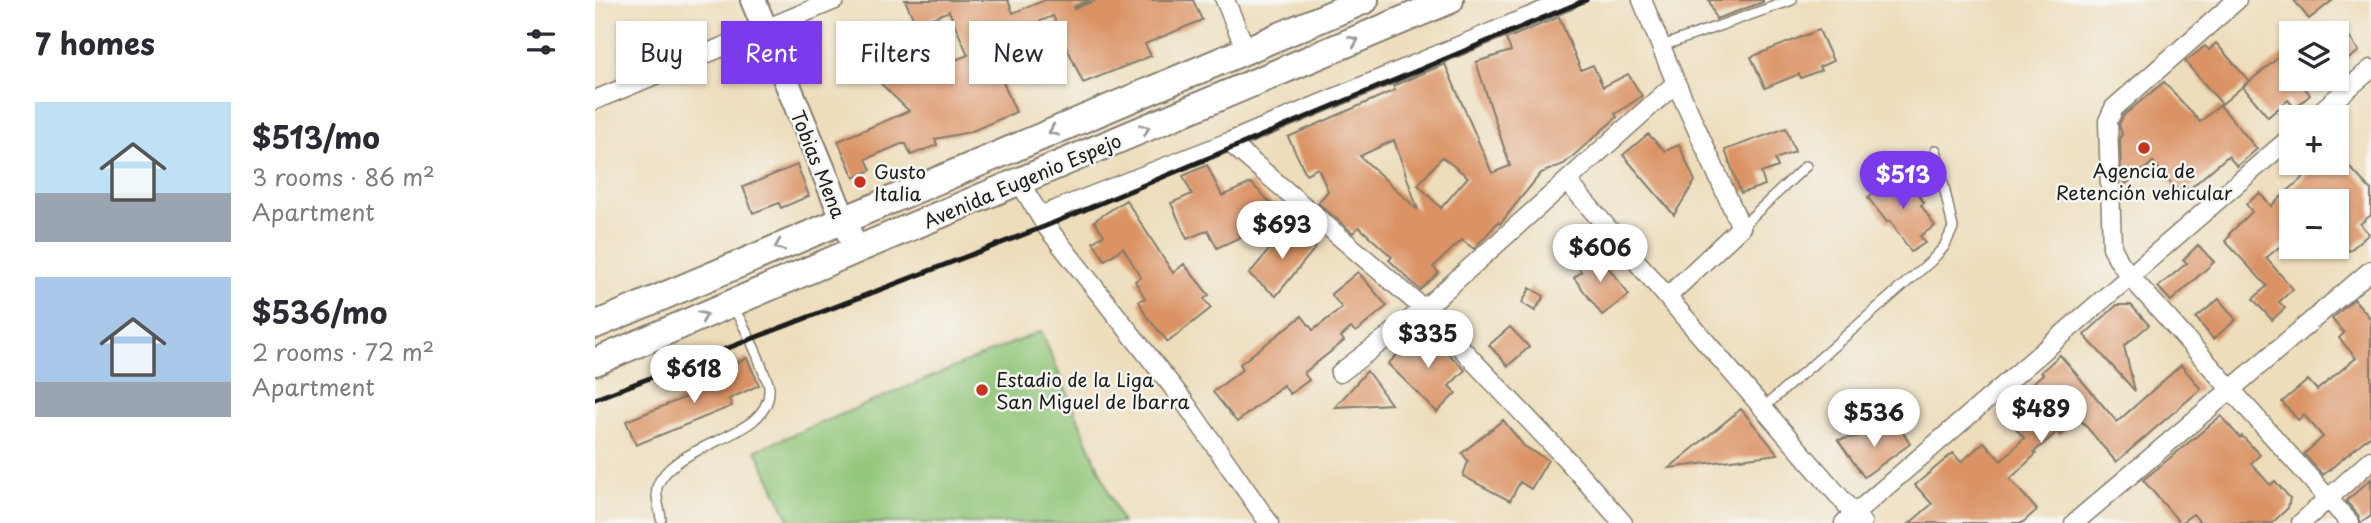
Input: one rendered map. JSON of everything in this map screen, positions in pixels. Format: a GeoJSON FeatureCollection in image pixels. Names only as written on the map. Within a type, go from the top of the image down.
{"type":"FeatureCollection","features":[{"type":"Feature","properties":{"kind":"main road","name":"Avenida Eugenio Espejo"},"geometry":{"type":"LineString","coordinates":[[595,324],[1365,0]]}},
{"type":"Feature","properties":{"kind":"main road","name":"Avenida Eugenio Espejo"},"geometry":{"type":"LineString","coordinates":[[595,362],[1450,0]]}},
{"type":"Feature","properties":{"kind":"street","name":"Tobias Mena"},"geometry":{"type":"LineString","coordinates":[[753,0],[762,21]]}},
{"type":"Feature","properties":{"kind":"street"},"geometry":{"type":"LineString","coordinates":[[782,21],[835,0]]}},
{"type":"Feature","properties":{"kind":"street"},"geometry":{"type":"LineString","coordinates":[[1225,0],[1246,50]]}},
{"type":"Feature","properties":{"kind":"street"},"geometry":{"type":"LineString","coordinates":[[1040,216],[1229,142],[1569,0]]}},
{"type":"Feature","properties":{"kind":"street"},"geometry":{"type":"LineString","coordinates":[[1642,0],[1741,227],[1668,296]]}},
{"type":"Feature","properties":{"kind":"street"},"geometry":{"type":"LineString","coordinates":[[2237,0],[2114,108],[2108,121],[2112,247],[2129,275],[2350,523]]}},
{"type":"Feature","properties":{"kind":"street"},"geometry":{"type":"LineString","coordinates":[[595,100],[721,47]]}},
{"type":"Feature","properties":{"kind":"street"},"geometry":{"type":"LineString","coordinates":[[2329,105],[2371,69]]}},
{"type":"Feature","properties":{"kind":"street"},"geometry":{"type":"LineString","coordinates":[[1341,373],[1424,309],[1676,83]]}},
{"type":"Feature","properties":{"kind":"street","name":"Tobias Mena"},"geometry":{"type":"LineString","coordinates":[[787,84],[856,250]]}},
{"type":"Feature","properties":{"kind":"street"},"geometry":{"type":"LineString","coordinates":[[1229,142],[1424,309],[1623,523]]}},
{"type":"Feature","properties":{"kind":"street"},"geometry":{"type":"LineString","coordinates":[[1568,182],[1763,408],[1854,520],[2129,275],[2279,147]]}},
{"type":"Feature","properties":{"kind":"street"},"geometry":{"type":"LineString","coordinates":[[1019,181],[1040,216],[1183,400],[1269,523]]}},
{"type":"Feature","properties":{"kind":"street"},"geometry":{"type":"LineString","coordinates":[[2074,523],[2371,270]]}},
{"type":"Feature","properties":{"kind":"street"},"geometry":{"type":"LineString","coordinates":[[2301,523],[2371,460]]}},
{"type":"Feature","properties":{"kind":"lane"},"geometry":{"type":"LineString","coordinates":[[1662,46],[1792,0]]}},
{"type":"Feature","properties":{"kind":"lane"},"geometry":{"type":"LineString","coordinates":[[1763,408],[1944,247],[1954,228],[1936,150]]}},
{"type":"Feature","properties":{"kind":"lane"},"geometry":{"type":"LineString","coordinates":[[1741,227],[1807,166]]}},
{"type":"Feature","properties":{"kind":"lane"},"geometry":{"type":"LineString","coordinates":[[661,519],[656,489],[668,469],[681,458],[740,429],[759,416],[766,403],[769,388],[760,360],[752,339],[731,303]]}},
{"type":"Feature","properties":{"kind":"green space","name":"Estadio de la Liga San Miguel de Ibarra"},"geometry":{"type":"Polygon","coordinates":[[[1041,331],[1122,523],[791,523],[756,450],[1041,331]]]}},
{"type":"Feature","properties":{"kind":"building"},"geometry":{"type":"Polygon","coordinates":[[[905,0],[1008,0],[1013,13],[1045,0],[1090,0],[1074,9],[1096,0],[1193,0],[1202,20],[1145,44],[1151,56],[1083,83],[1067,47],[1067,21],[1055,21],[1053,16],[1041,21],[969,21],[969,84],[1004,84],[1016,112],[970,132],[935,139],[937,145],[911,155],[906,144],[901,144],[866,159],[871,170],[854,178],[838,141],[909,111],[881,84],[955,84],[955,60],[968,55],[949,11],[925,21],[914,21],[905,0]]]}},
{"type":"Feature","properties":{"kind":"building"},"geometry":{"type":"Polygon","coordinates":[[[1709,0],[1763,0],[1763,2],[1716,19],[1709,0]]]}},
{"type":"Feature","properties":{"kind":"building"},"geometry":{"type":"Polygon","coordinates":[[[2294,0],[2333,0],[2309,19],[2294,0]]]}},
{"type":"Feature","properties":{"kind":"building"},"geometry":{"type":"Polygon","coordinates":[[[1559,17],[1581,70],[1593,65],[1603,87],[1628,74],[1642,96],[1615,114],[1617,117],[1564,164],[1541,173],[1500,224],[1498,222],[1474,249],[1462,240],[1433,267],[1439,273],[1420,290],[1389,260],[1392,257],[1359,227],[1353,233],[1318,203],[1328,191],[1318,168],[1306,174],[1288,137],[1395,90],[1393,86],[1445,64],[1492,173],[1510,166],[1476,62],[1511,51],[1506,39],[1559,17]],[[1394,140],[1360,156],[1418,210],[1405,172],[1394,140]],[[1442,157],[1418,185],[1441,208],[1468,177],[1442,157]]]}},
{"type":"Feature","properties":{"kind":"building"},"geometry":{"type":"Polygon","coordinates":[[[1819,30],[1833,61],[1819,67],[1821,70],[1801,78],[1799,74],[1765,88],[1751,57],[1819,30]]]}},
{"type":"Feature","properties":{"kind":"building"},"geometry":{"type":"Polygon","coordinates":[[[2349,37],[2359,51],[2349,58],[2349,37]]]}},
{"type":"Feature","properties":{"kind":"building"},"geometry":{"type":"Polygon","coordinates":[[[2216,43],[2249,81],[2222,104],[2185,62],[2205,46],[2209,50],[2216,43]]]}},
{"type":"Feature","properties":{"kind":"building"},"geometry":{"type":"Polygon","coordinates":[[[2279,57],[2279,91],[2307,91],[2310,95],[2298,105],[2292,105],[2288,100],[2268,117],[2243,87],[2279,57]]]}},
{"type":"Feature","properties":{"kind":"building"},"geometry":{"type":"Polygon","coordinates":[[[2164,82],[2200,122],[2220,105],[2257,149],[2237,166],[2228,156],[2188,190],[2185,186],[2178,192],[2153,162],[2125,185],[2121,174],[2122,135],[2119,124],[2124,115],[2164,82]]]}},
{"type":"Feature","properties":{"kind":"building"},"geometry":{"type":"Polygon","coordinates":[[[1786,128],[1795,152],[1775,159],[1778,167],[1761,173],[1765,185],[1741,193],[1725,150],[1786,128]]]}},
{"type":"Feature","properties":{"kind":"building"},"geometry":{"type":"Polygon","coordinates":[[[1648,134],[1665,151],[1679,145],[1695,181],[1674,215],[1623,155],[1648,134]]]}},
{"type":"Feature","properties":{"kind":"building"},"geometry":{"type":"Polygon","coordinates":[[[797,165],[809,196],[781,208],[779,203],[753,213],[743,187],[797,165]]]}},
{"type":"Feature","properties":{"kind":"building"},"geometry":{"type":"Polygon","coordinates":[[[1207,165],[1222,196],[1251,183],[1287,215],[1217,248],[1208,230],[1187,239],[1171,203],[1192,194],[1183,176],[1207,165]]]}},
{"type":"Feature","properties":{"kind":"building"},"geometry":{"type":"Polygon","coordinates":[[[2349,166],[2371,190],[2371,215],[2360,224],[2369,234],[2349,251],[2349,189],[2290,189],[2306,175],[2349,175],[2349,166]]]}},
{"type":"Feature","properties":{"kind":"building"},"geometry":{"type":"Polygon","coordinates":[[[1898,173],[1914,192],[1916,191],[1924,203],[1921,205],[1935,226],[1920,236],[1925,243],[1911,252],[1890,221],[1887,222],[1868,198],[1898,173]]]}},
{"type":"Feature","properties":{"kind":"building"},"geometry":{"type":"Polygon","coordinates":[[[2260,193],[2271,206],[2279,199],[2279,247],[2266,258],[2293,289],[2279,302],[2285,308],[2272,320],[2253,299],[2267,286],[2225,241],[2252,212],[2246,204],[2260,193]]]}},
{"type":"Feature","properties":{"kind":"building"},"geometry":{"type":"Polygon","coordinates":[[[1126,200],[1173,273],[1184,264],[1209,295],[1204,299],[1211,308],[1168,342],[1146,316],[1139,301],[1145,298],[1135,281],[1141,277],[1123,248],[1105,260],[1093,242],[1104,235],[1094,221],[1126,200]]]}},
{"type":"Feature","properties":{"kind":"building"},"geometry":{"type":"Polygon","coordinates":[[[1289,226],[1316,247],[1276,296],[1249,274],[1289,226]]]}},
{"type":"Feature","properties":{"kind":"building"},"geometry":{"type":"Polygon","coordinates":[[[2198,245],[2214,262],[2171,301],[2158,287],[2187,263],[2183,260],[2198,245]]]}},
{"type":"Feature","properties":{"kind":"building"},"geometry":{"type":"Polygon","coordinates":[[[1596,251],[1629,295],[1602,315],[1574,278],[1581,272],[1577,265],[1596,251]]]}},
{"type":"Feature","properties":{"kind":"building"},"geometry":{"type":"Polygon","coordinates":[[[1358,272],[1387,306],[1356,332],[1351,328],[1341,337],[1344,341],[1304,373],[1309,380],[1290,394],[1283,385],[1237,422],[1213,392],[1243,369],[1240,364],[1302,316],[1313,330],[1342,308],[1331,294],[1358,272]]]}},
{"type":"Feature","properties":{"kind":"building"},"geometry":{"type":"Polygon","coordinates":[[[1530,288],[1544,296],[1535,311],[1522,303],[1530,288]]]}},
{"type":"Feature","properties":{"kind":"building"},"geometry":{"type":"Polygon","coordinates":[[[2219,299],[2236,320],[2213,339],[2196,318],[2219,299]]]}},
{"type":"Feature","properties":{"kind":"building"},"geometry":{"type":"Polygon","coordinates":[[[2354,299],[2371,319],[2371,435],[2323,475],[2304,454],[2323,437],[2304,415],[2298,420],[2282,402],[2308,380],[2317,390],[2356,358],[2339,338],[2344,333],[2332,319],[2354,299]]]}},
{"type":"Feature","properties":{"kind":"building"},"geometry":{"type":"Polygon","coordinates":[[[2117,305],[2131,305],[2149,325],[2124,346],[2135,391],[2084,335],[2117,305]]]}},
{"type":"Feature","properties":{"kind":"building"},"geometry":{"type":"Polygon","coordinates":[[[1510,327],[1529,347],[1508,366],[1489,345],[1510,327]]]}},
{"type":"Feature","properties":{"kind":"building"},"geometry":{"type":"Polygon","coordinates":[[[1423,329],[1465,370],[1449,386],[1456,393],[1437,412],[1388,364],[1423,329]]]}},
{"type":"Feature","properties":{"kind":"building"},"geometry":{"type":"Polygon","coordinates":[[[2060,355],[2117,422],[2181,365],[2201,389],[2116,462],[2080,419],[2060,436],[2057,432],[2034,452],[2036,454],[2010,479],[2037,510],[2022,523],[1910,523],[1932,504],[1915,485],[1953,453],[1961,462],[1984,442],[2001,461],[2024,438],[2001,411],[2060,355]]]}},
{"type":"Feature","properties":{"kind":"building"},"geometry":{"type":"Polygon","coordinates":[[[747,358],[759,385],[729,399],[732,406],[636,445],[626,421],[729,380],[724,369],[747,358]]]}},
{"type":"Feature","properties":{"kind":"building"},"geometry":{"type":"Polygon","coordinates":[[[1367,371],[1391,404],[1335,407],[1367,371]]]}},
{"type":"Feature","properties":{"kind":"building"},"geometry":{"type":"Polygon","coordinates":[[[1741,409],[1778,454],[1669,468],[1741,409]]]}},
{"type":"Feature","properties":{"kind":"building"},"geometry":{"type":"Polygon","coordinates":[[[2221,416],[2240,438],[2242,436],[2260,455],[2251,463],[2270,485],[2275,481],[2290,498],[2288,508],[2272,523],[2201,523],[2193,514],[2180,523],[2143,480],[2221,416]]]}},
{"type":"Feature","properties":{"kind":"building"},"geometry":{"type":"Polygon","coordinates":[[[1503,420],[1524,446],[1548,460],[1531,489],[1520,482],[1510,501],[1463,476],[1468,461],[1462,453],[1503,420]]]}},
{"type":"Feature","properties":{"kind":"building"},"geometry":{"type":"Polygon","coordinates":[[[1901,429],[1910,444],[1864,477],[1838,440],[1901,429]]]}},
{"type":"Feature","properties":{"kind":"building"},"geometry":{"type":"Polygon","coordinates":[[[2371,479],[2371,516],[2361,523],[2346,501],[2371,479]]]}},
{"type":"Feature","properties":{"kind":"railway"},"geometry":{"type":"LineString","coordinates":[[595,399],[1046,226],[1586,0]]}},
{"type":"Feature","properties":{"kind":"place","name":"Agencia de Retención vehicular"},"geometry":{"type":"Point","coordinates":[2144,148]}},
{"type":"Feature","properties":{"kind":"place","name":"Gusto Italia"},"geometry":{"type":"Point","coordinates":[860,182]}},
{"type":"Feature","properties":{"kind":"place","name":"Estadio de la Liga San Miguel de Ibarra"},"geometry":{"type":"Point","coordinates":[982,390]}}]}
